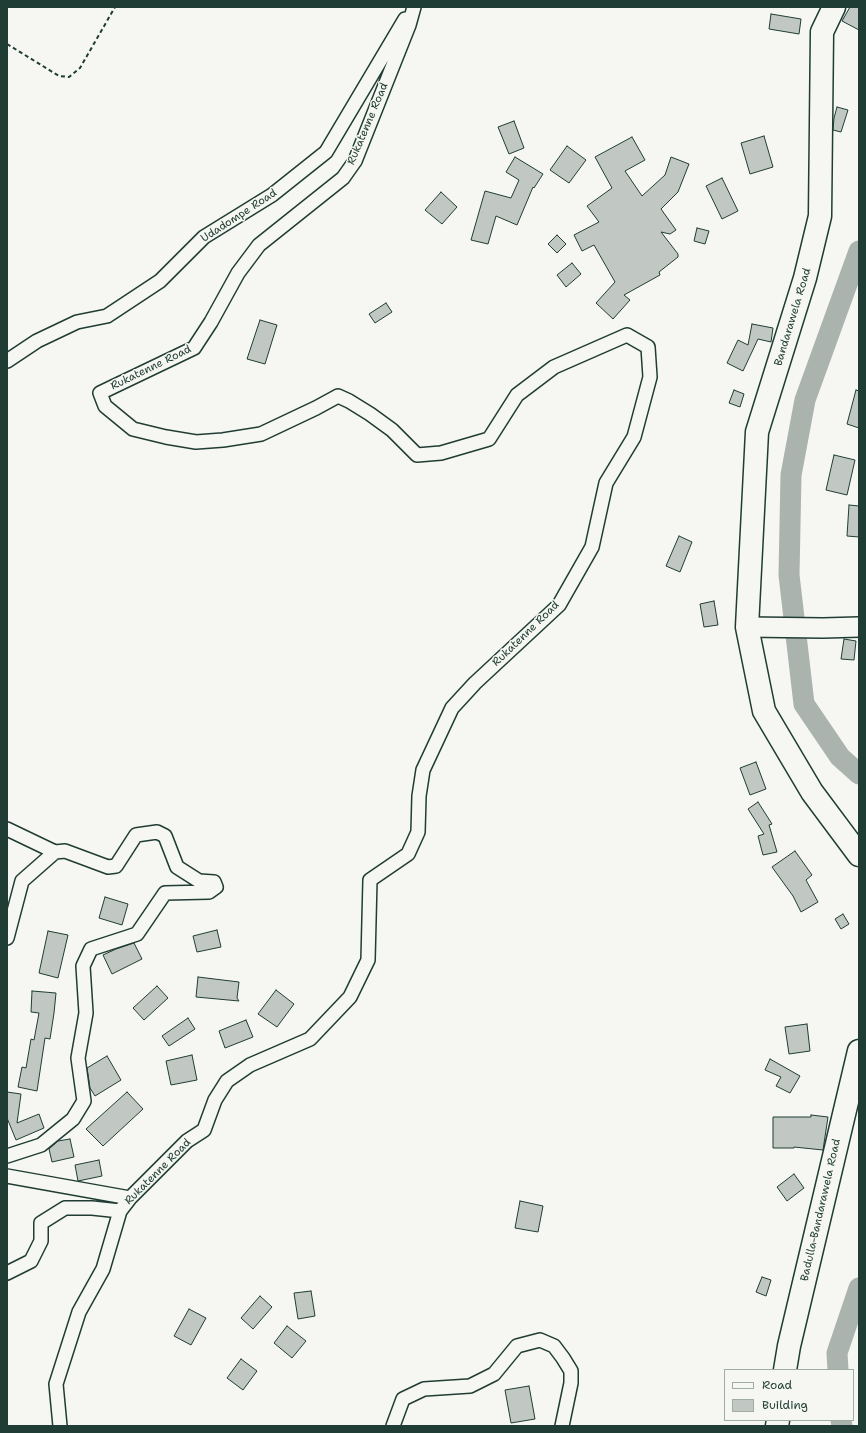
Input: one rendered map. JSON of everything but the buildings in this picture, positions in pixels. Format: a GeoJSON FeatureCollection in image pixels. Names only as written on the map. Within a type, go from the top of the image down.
{"type":"FeatureCollection","features":[{"type":"Feature","properties":{"kind":"highway","name":"Bandarawela Road"},"geometry":{"type":"LineString","coordinates":[[747,627],[757,432],[805,278],[820,216],[822,32],[834,7]]}},
{"type":"Feature","properties":{"kind":"highway"},"geometry":{"type":"LineString","coordinates":[[747,627],[764,711],[812,792],[859,855]]}},
{"type":"Feature","properties":{"kind":"highway","name":"Badulla-Bandarawela Road"},"geometry":{"type":"LineString","coordinates":[[785,1369],[789,1346],[859,1051]]}},
{"type":"Feature","properties":{"kind":"street","name":"Udadompe Road"},"geometry":{"type":"LineString","coordinates":[[7,361],[37,341],[77,322],[107,316],[160,281],[204,237],[272,195],[326,152],[413,7]]}},
{"type":"Feature","properties":{"kind":"street","name":"Rukatenne Road"},"geometry":{"type":"LineString","coordinates":[[60,1426],[56,1384],[79,1312],[104,1269],[120,1211],[130,1198],[187,1141],[204,1130],[215,1100],[227,1081],[250,1066],[310,1039],[350,997],[368,960],[370,880],[408,854],[418,832],[419,796],[423,770],[452,708],[475,683],[559,605],[592,547],[606,483],[634,437],[650,376],[648,347],[627,335],[554,367],[542,376],[517,395],[489,439],[441,453],[417,455],[392,430],[370,414],[338,396],[261,434],[223,440],[196,442],[133,429],[105,406],[100,393],[194,348],[211,322],[238,273],[260,245],[343,178],[355,161],[409,25],[413,7]]}},
{"type":"Feature","properties":{"kind":"street"},"geometry":{"type":"LineString","coordinates":[[747,627],[859,627]]}},
{"type":"Feature","properties":{"kind":"street"},"geometry":{"type":"LineString","coordinates":[[7,829],[55,852],[65,851],[108,867],[116,866],[136,835],[156,832],[165,836],[177,867],[199,881],[214,882],[216,887],[209,892],[165,893],[137,934],[91,949],[83,966],[86,1013],[78,1058],[84,1101],[73,1119],[41,1145],[7,1156]]}},
{"type":"Feature","properties":{"kind":"street"},"geometry":{"type":"LineString","coordinates":[[7,938],[22,881],[55,852]]}},
{"type":"Feature","properties":{"kind":"street"},"geometry":{"type":"LineString","coordinates":[[7,1176],[130,1198]]}},
{"type":"Feature","properties":{"kind":"street"},"geometry":{"type":"LineString","coordinates":[[7,1273],[31,1261],[41,1241],[41,1223],[65,1208],[92,1208],[120,1211]]}},
{"type":"Feature","properties":{"kind":"street"},"geometry":{"type":"LineString","coordinates":[[393,1426],[403,1399],[424,1389],[470,1386],[494,1374],[517,1346],[540,1340],[554,1346],[571,1371],[571,1383],[562,1426]]}},
{"type":"Feature","properties":{"kind":"path"},"geometry":{"type":"LineString","coordinates":[[7,44],[59,76],[69,77],[80,68],[115,7]]}},
{"type":"Feature","properties":{"kind":"waterway"},"geometry":{"type":"LineString","coordinates":[[859,251],[805,400],[791,475],[789,575],[804,704],[840,757],[859,774]]}},
{"type":"Feature","properties":{"kind":"waterway"},"geometry":{"type":"LineString","coordinates":[[838,1369],[837,1353],[859,1288]]}},
{"type":"Feature","properties":{"kind":"waterway"},"geometry":{"type":"LineString","coordinates":[[841,1421],[842,1426]]}}]}
